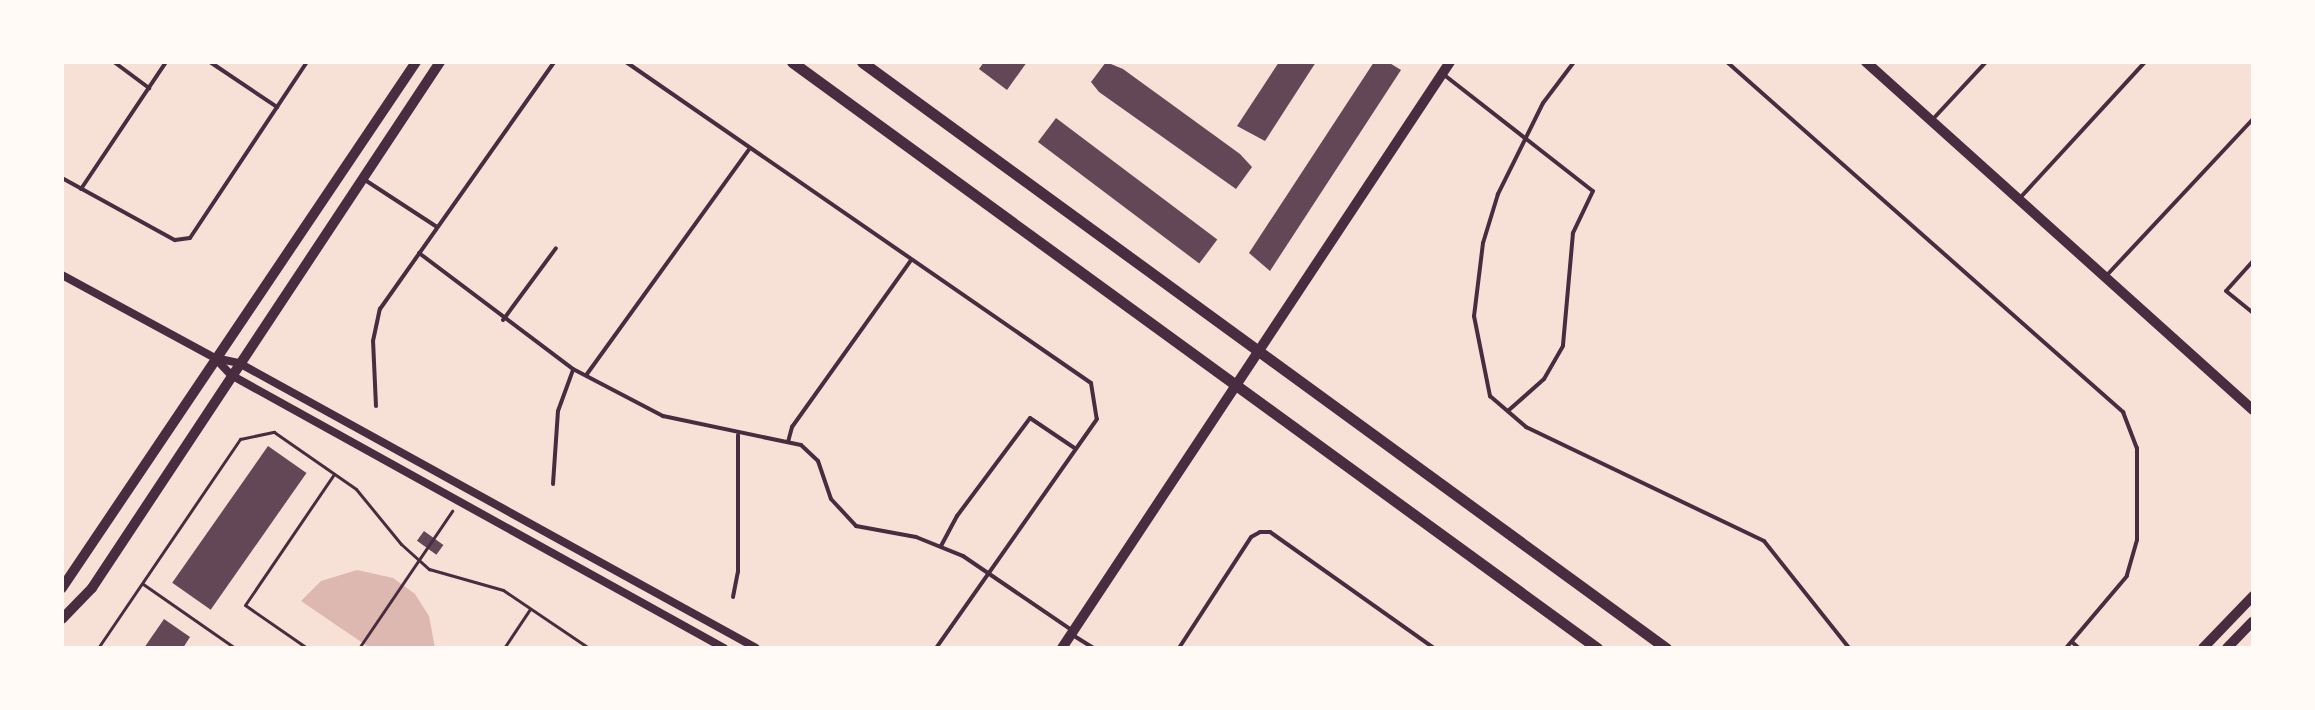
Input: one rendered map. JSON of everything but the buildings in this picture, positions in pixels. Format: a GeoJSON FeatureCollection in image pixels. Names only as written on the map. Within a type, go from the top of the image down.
{"type":"FeatureCollection","features":[{"type":"Feature","properties":{"kind":"main road"},"geometry":{"type":"LineString","coordinates":[[792,62],[1597,648]]}},
{"type":"Feature","properties":{"kind":"main road"},"geometry":{"type":"LineString","coordinates":[[862,62],[1666,648]]}},
{"type":"Feature","properties":{"kind":"street"},"geometry":{"type":"LineString","coordinates":[[62,588],[416,62]]}},
{"type":"Feature","properties":{"kind":"street"},"geometry":{"type":"LineString","coordinates":[[62,619],[92,588],[360,176],[440,62]]}},
{"type":"Feature","properties":{"kind":"street"},"geometry":{"type":"LineString","coordinates":[[1866,62],[2253,410]]}},
{"type":"Feature","properties":{"kind":"street"},"geometry":{"type":"LineString","coordinates":[[1062,648],[1443,67]]}},
{"type":"Feature","properties":{"kind":"street"},"geometry":{"type":"LineString","coordinates":[[62,275],[215,358],[239,363],[756,648]]}},
{"type":"Feature","properties":{"kind":"street"},"geometry":{"type":"LineString","coordinates":[[215,358],[231,375],[724,648]]}},
{"type":"Feature","properties":{"kind":"street"},"geometry":{"type":"LineString","coordinates":[[2203,648],[2253,596]]}},
{"type":"Feature","properties":{"kind":"street"},"geometry":{"type":"LineString","coordinates":[[2227,648],[2253,621]]}},
{"type":"Feature","properties":{"kind":"lane"},"geometry":{"type":"LineString","coordinates":[[114,62],[149,88]]}},
{"type":"Feature","properties":{"kind":"lane"},"geometry":{"type":"LineString","coordinates":[[81,189],[166,62]]}},
{"type":"Feature","properties":{"kind":"lane"},"geometry":{"type":"LineString","coordinates":[[210,62],[277,107]]}},
{"type":"Feature","properties":{"kind":"lane"},"geometry":{"type":"LineString","coordinates":[[62,178],[175,240],[190,238],[307,62]]}},
{"type":"Feature","properties":{"kind":"lane"},"geometry":{"type":"LineString","coordinates":[[376,406],[377,319],[419,253],[554,62]]}},
{"type":"Feature","properties":{"kind":"lane"},"geometry":{"type":"LineString","coordinates":[[626,62],[1091,383],[1097,419],[936,648]]}},
{"type":"Feature","properties":{"kind":"lane"},"geometry":{"type":"LineString","coordinates":[[1574,62],[1543,103],[1490,218],[1474,294],[1484,377],[1490,396],[1526,427],[1764,541],[1849,648]]}},
{"type":"Feature","properties":{"kind":"lane"},"geometry":{"type":"LineString","coordinates":[[1727,62],[2123,412],[2137,448],[2137,540],[2127,576],[2066,648]]}},
{"type":"Feature","properties":{"kind":"lane"},"geometry":{"type":"LineString","coordinates":[[1932,120],[1986,62]]}},
{"type":"Feature","properties":{"kind":"lane"},"geometry":{"type":"LineString","coordinates":[[2019,199],[2145,62]]}},
{"type":"Feature","properties":{"kind":"lane"},"geometry":{"type":"LineString","coordinates":[[1443,67],[1525,138],[1593,191],[1573,233],[1563,346],[1544,379],[1508,411]]}},
{"type":"Feature","properties":{"kind":"lane"},"geometry":{"type":"LineString","coordinates":[[2105,276],[2253,119]]}},
{"type":"Feature","properties":{"kind":"lane"},"geometry":{"type":"LineString","coordinates":[[587,374],[750,148]]}},
{"type":"Feature","properties":{"kind":"lane"},"geometry":{"type":"LineString","coordinates":[[360,176],[437,227]]}},
{"type":"Feature","properties":{"kind":"lane"},"geometry":{"type":"LineString","coordinates":[[503,320],[556,248]]}},
{"type":"Feature","properties":{"kind":"lane"},"geometry":{"type":"LineString","coordinates":[[419,253],[503,320],[573,369],[663,416],[738,435],[788,442],[814,455],[831,499],[856,526],[941,546],[989,573],[1093,648]]}},
{"type":"Feature","properties":{"kind":"lane"},"geometry":{"type":"LineString","coordinates":[[788,442],[792,427],[911,260]]}},
{"type":"Feature","properties":{"kind":"lane"},"geometry":{"type":"LineString","coordinates":[[2253,261],[2226,291],[2253,313]]}},
{"type":"Feature","properties":{"kind":"lane"},"geometry":{"type":"LineString","coordinates":[[553,484],[558,411],[573,369]]}},
{"type":"Feature","properties":{"kind":"lane"},"geometry":{"type":"LineString","coordinates":[[941,546],[957,516],[1030,418],[1076,449]]}},
{"type":"Feature","properties":{"kind":"lane"},"geometry":{"type":"LineString","coordinates":[[733,597],[738,572],[738,435]]}},
{"type":"Feature","properties":{"kind":"lane"},"geometry":{"type":"LineString","coordinates":[[1179,648],[1251,537],[1260,532],[1270,532],[1427,646],[1434,648]]}},
{"type":"Feature","properties":{"kind":"lane"},"geometry":{"type":"LineString","coordinates":[[2072,642],[2079,648]]}},
{"type":"Feature","properties":{"kind":"path"},"geometry":{"type":"LineString","coordinates":[[98,648],[240,439],[274,432],[356,489],[418,561],[455,580],[503,590],[589,648]]}},
{"type":"Feature","properties":{"kind":"path"},"geometry":{"type":"LineString","coordinates":[[307,648],[245,605],[334,474]]}},
{"type":"Feature","properties":{"kind":"path"},"geometry":{"type":"LineString","coordinates":[[360,647],[458,501]]}},
{"type":"Feature","properties":{"kind":"path"},"geometry":{"type":"LineString","coordinates":[[142,583],[235,648]]}},
{"type":"Feature","properties":{"kind":"path"},"geometry":{"type":"LineString","coordinates":[[504,648],[530,609]]}},
{"type":"Feature","properties":{"kind":"shaded area"},"geometry":{"type":"Polygon","coordinates":[[[357,570],[393,578],[415,594],[429,616],[435,648],[370,648],[301,601],[321,581],[357,570]]]}}]}
